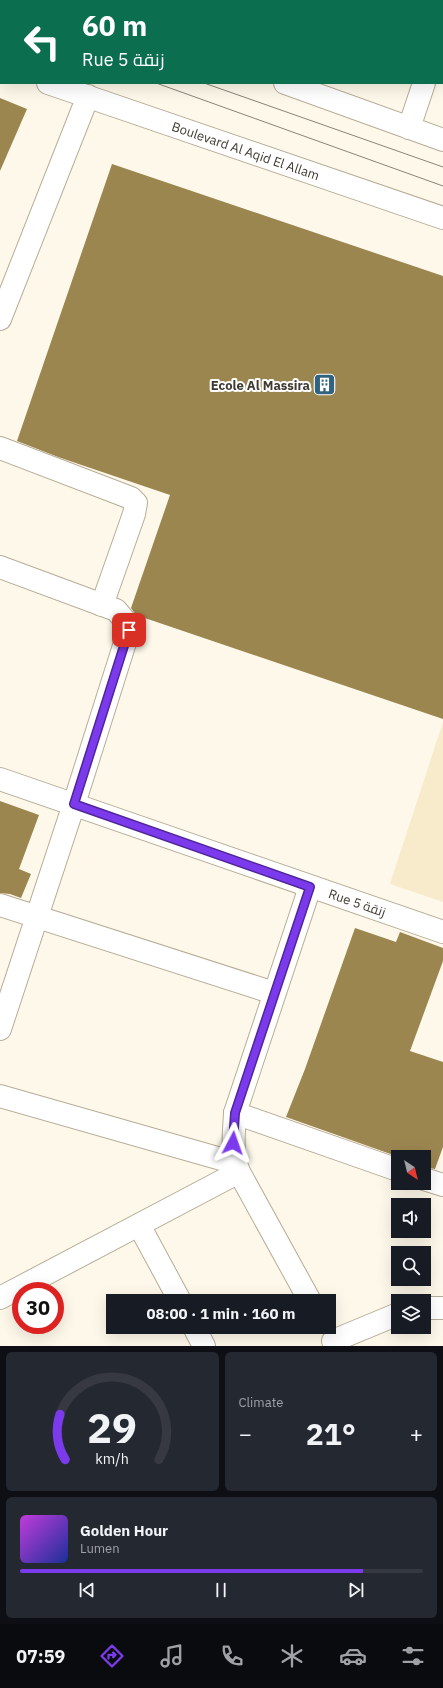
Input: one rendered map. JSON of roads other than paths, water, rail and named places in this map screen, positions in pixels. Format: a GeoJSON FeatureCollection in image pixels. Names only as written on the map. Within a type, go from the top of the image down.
{"type":"FeatureCollection","features":[{"type":"Feature","properties":{"kind":"street","name":"Boulevard Al Aqid El Allam"},"geometry":{"type":"LineString","coordinates":[[51,84],[443,218]]}},
{"type":"Feature","properties":{"kind":"street"},"geometry":{"type":"LineString","coordinates":[[288,84],[443,140]]}},
{"type":"Feature","properties":{"kind":"street"},"geometry":{"type":"LineString","coordinates":[[409,128],[424,84]]}},
{"type":"Feature","properties":{"kind":"street"},"geometry":{"type":"LineString","coordinates":[[0,319],[88,96]]}},
{"type":"Feature","properties":{"kind":"street"},"geometry":{"type":"LineString","coordinates":[[0,448],[131,498],[136,503],[134,514],[102,605]]}},
{"type":"Feature","properties":{"kind":"street"},"geometry":{"type":"LineString","coordinates":[[0,567],[116,610],[127,623],[129,630],[0,1029]]}},
{"type":"Feature","properties":{"kind":"street","name":"Rue 5 زنقة"},"geometry":{"type":"LineString","coordinates":[[0,779],[443,932]]}},
{"type":"Feature","properties":{"kind":"street"},"geometry":{"type":"LineString","coordinates":[[306,1294],[237,1167],[233,1143],[235,1113],[310,887]]}},
{"type":"Feature","properties":{"kind":"street"},"geometry":{"type":"LineString","coordinates":[[0,905],[274,993]]}},
{"type":"Feature","properties":{"kind":"street"},"geometry":{"type":"LineString","coordinates":[[0,1096],[237,1167]]}},
{"type":"Feature","properties":{"kind":"street"},"geometry":{"type":"LineString","coordinates":[[235,1113],[391,1168]]}},
{"type":"Feature","properties":{"kind":"street"},"geometry":{"type":"LineString","coordinates":[[0,1298],[139,1225],[237,1167]]}},
{"type":"Feature","properties":{"kind":"street"},"geometry":{"type":"LineString","coordinates":[[431,1182],[443,1186]]}},
{"type":"Feature","properties":{"kind":"street"},"geometry":{"type":"LineString","coordinates":[[139,1225],[176,1294]]}},
{"type":"Feature","properties":{"kind":"street"},"geometry":{"type":"LineString","coordinates":[[431,1308],[443,1308]]}},
{"type":"Feature","properties":{"kind":"street"},"geometry":{"type":"LineString","coordinates":[[331,1338],[391,1317]]}},
{"type":"Feature","properties":{"kind":"street"},"geometry":{"type":"LineString","coordinates":[[198,1334],[204,1346]]}},
{"type":"Feature","properties":{"kind":"tram line"},"geometry":{"type":"LineString","coordinates":[[159,84],[443,186]]}},
{"type":"Feature","properties":{"kind":"tram line"},"geometry":{"type":"LineString","coordinates":[[207,84],[443,167]]}},
{"type":"Feature","properties":{"kind":"place","name":"Ecole Al Massira"},"geometry":{"type":"Point","coordinates":[325,385]}}]}
